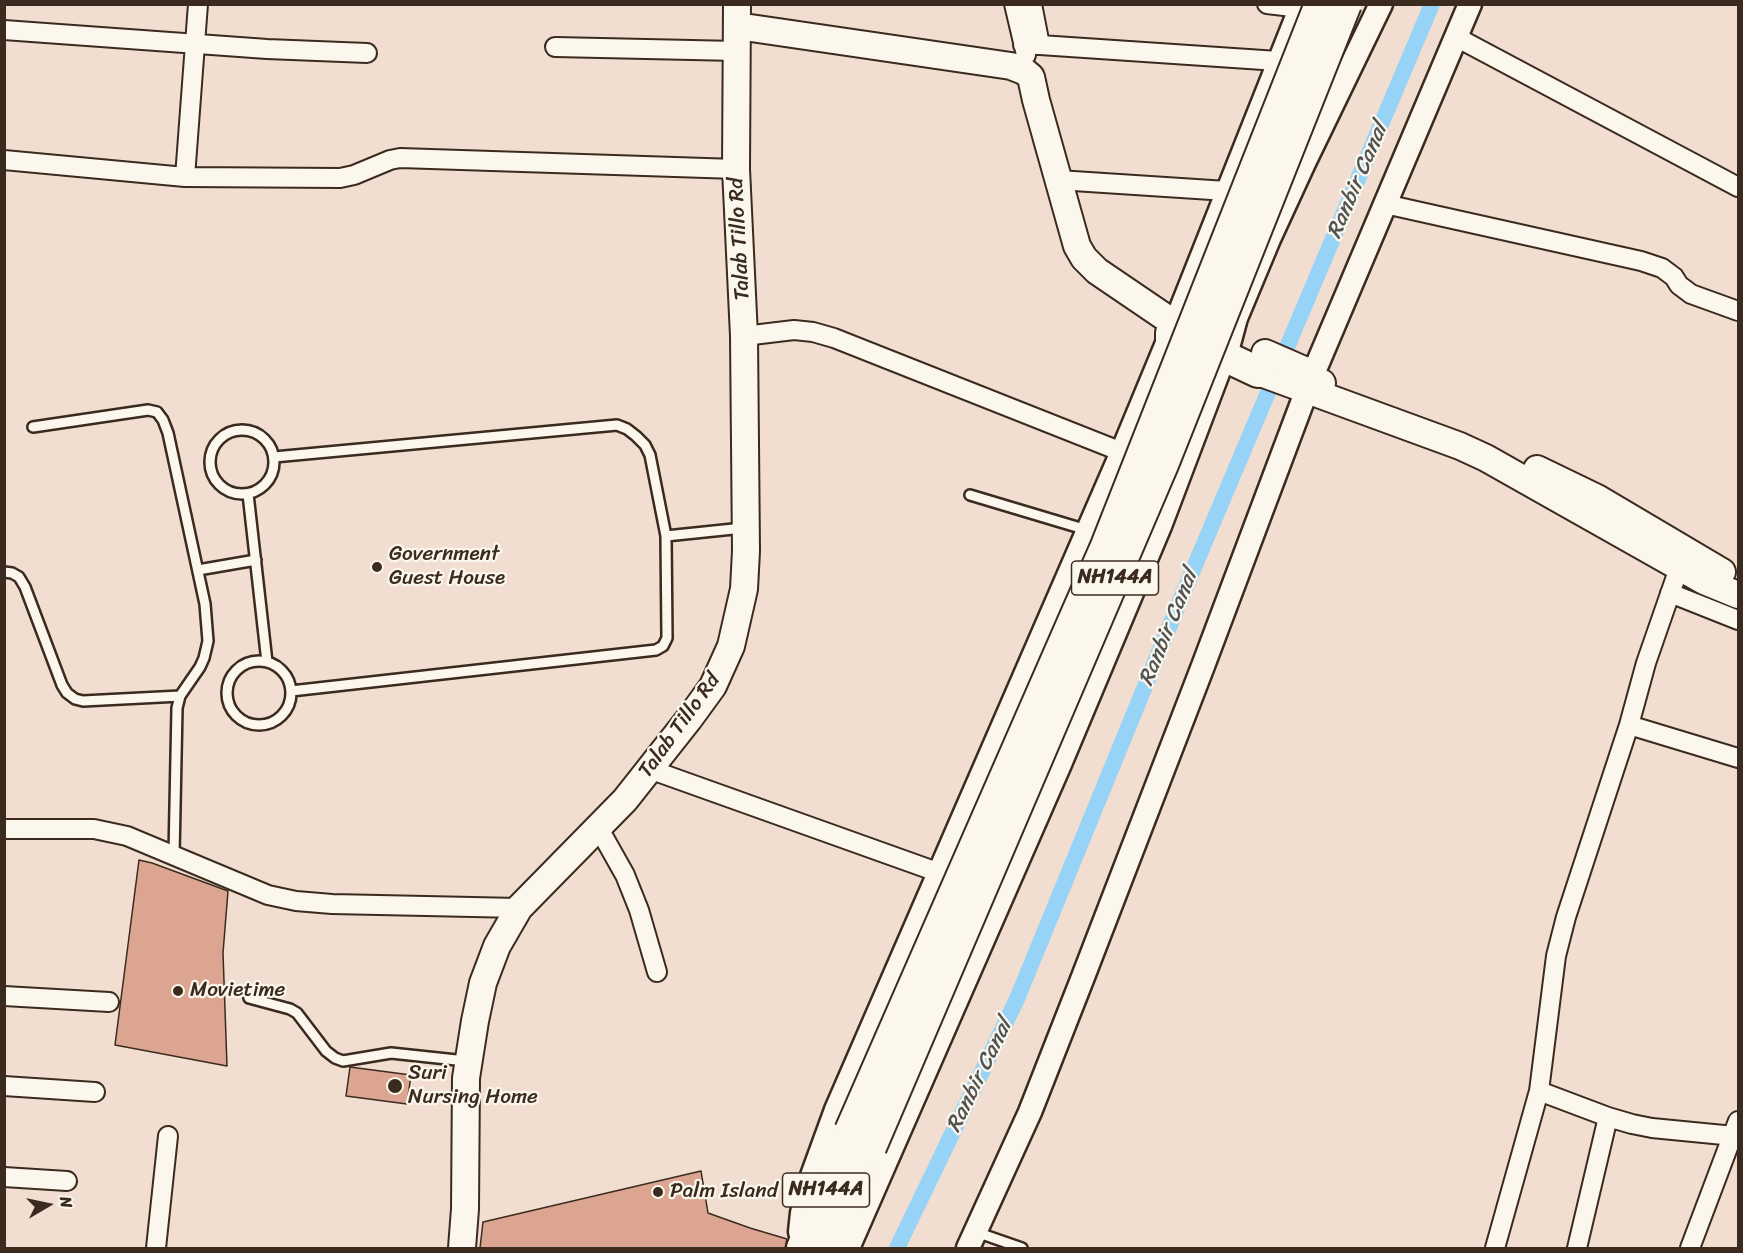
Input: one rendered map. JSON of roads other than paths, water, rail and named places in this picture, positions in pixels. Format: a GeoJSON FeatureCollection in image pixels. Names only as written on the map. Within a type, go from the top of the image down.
{"type":"FeatureCollection","features":[{"type":"Feature","properties":{"kind":"highway","name":"NH144A"},"geometry":{"type":"LineString","coordinates":[[811,1248],[1164,462],[1346,4]]}},
{"type":"Feature","properties":{"kind":"highway","name":"NH144A"},"geometry":{"type":"LineString","coordinates":[[861,1139],[1106,546],[1308,6]]}},
{"type":"Feature","properties":{"kind":"highway"},"geometry":{"type":"LineString","coordinates":[[1200,310],[1209,312],[1218,317],[1224,325],[1227,346],[1213,365],[1195,368],[1179,360],[1174,352],[1171,343],[1173,329],[1181,317],[1190,312],[1200,310]]}},
{"type":"Feature","properties":{"kind":"highway"},"geometry":{"type":"LineString","coordinates":[[1227,346],[1261,362]]}},
{"type":"Feature","properties":{"kind":"main road","name":"Talab Tillo Rd"},"geometry":{"type":"LineString","coordinates":[[462,1248],[465,1209],[466,1078],[483,983],[497,946],[519,908],[625,800],[713,686],[731,646],[744,589],[746,528],[744,336],[736,169],[737,15]]}},
{"type":"Feature","properties":{"kind":"main road"},"geometry":{"type":"LineString","coordinates":[[737,15],[1011,66],[1024,71],[1031,77],[1077,246],[1084,258],[1097,271],[1173,329]]}},
{"type":"Feature","properties":{"kind":"main road"},"geometry":{"type":"LineString","coordinates":[[1261,362],[1486,458],[1679,568],[1738,596]]}},
{"type":"Feature","properties":{"kind":"main road"},"geometry":{"type":"LineString","coordinates":[[1306,381],[1493,447],[1597,498],[1738,580]]}},
{"type":"Feature","properties":{"kind":"street"},"geometry":{"type":"LineString","coordinates":[[185,177],[198,4]]}},
{"type":"Feature","properties":{"kind":"street"},"geometry":{"type":"LineString","coordinates":[[1014,4],[1031,45]]}},
{"type":"Feature","properties":{"kind":"street"},"geometry":{"type":"LineString","coordinates":[[1031,77],[1032,4]]}},
{"type":"Feature","properties":{"kind":"street"},"geometry":{"type":"LineString","coordinates":[[811,1248],[799,1229],[809,1184],[836,1110],[1122,452],[1278,61],[1308,6],[1268,4]]}},
{"type":"Feature","properties":{"kind":"street"},"geometry":{"type":"LineString","coordinates":[[848,1248],[1060,764],[1160,526],[1236,318],[1274,228],[1381,4]]}},
{"type":"Feature","properties":{"kind":"street"},"geometry":{"type":"LineString","coordinates":[[972,1240],[1029,1112],[1083,977],[1199,678],[1306,381],[1385,204],[1470,4]]}},
{"type":"Feature","properties":{"kind":"street"},"geometry":{"type":"LineString","coordinates":[[4,30],[196,44],[367,53]]}},
{"type":"Feature","properties":{"kind":"street"},"geometry":{"type":"LineString","coordinates":[[1456,37],[1738,187]]}},
{"type":"Feature","properties":{"kind":"street"},"geometry":{"type":"LineString","coordinates":[[1031,45],[1278,61]]}},
{"type":"Feature","properties":{"kind":"street"},"geometry":{"type":"LineString","coordinates":[[555,47],[737,51]]}},
{"type":"Feature","properties":{"kind":"street"},"geometry":{"type":"LineString","coordinates":[[4,160],[185,177],[340,178],[354,175],[390,160],[417,158],[736,169]]}},
{"type":"Feature","properties":{"kind":"street"},"geometry":{"type":"LineString","coordinates":[[1058,180],[1227,191]]}},
{"type":"Feature","properties":{"kind":"street"},"geometry":{"type":"LineString","coordinates":[[1385,204],[1641,261],[1662,268],[1691,294],[1738,311]]}},
{"type":"Feature","properties":{"kind":"street"},"geometry":{"type":"LineString","coordinates":[[744,336],[794,330],[834,338],[1122,452]]}},
{"type":"Feature","properties":{"kind":"street"},"geometry":{"type":"LineString","coordinates":[[1495,1248],[1539,1091],[1556,956],[1566,917],[1629,725],[1646,663],[1679,568]]}},
{"type":"Feature","properties":{"kind":"street"},"geometry":{"type":"LineString","coordinates":[[1670,593],[1738,620]]}},
{"type":"Feature","properties":{"kind":"street"},"geometry":{"type":"LineString","coordinates":[[1629,725],[1738,759]]}},
{"type":"Feature","properties":{"kind":"street"},"geometry":{"type":"LineString","coordinates":[[649,769],[940,873]]}},
{"type":"Feature","properties":{"kind":"street"},"geometry":{"type":"LineString","coordinates":[[598,827],[628,883],[639,910],[657,972]]}},
{"type":"Feature","properties":{"kind":"street"},"geometry":{"type":"LineString","coordinates":[[10,829],[103,830],[127,836],[268,895],[296,901],[332,904],[519,908]]}},
{"type":"Feature","properties":{"kind":"street"},"geometry":{"type":"LineString","coordinates":[[4,996],[109,1002]]}},
{"type":"Feature","properties":{"kind":"street"},"geometry":{"type":"LineString","coordinates":[[4,1086],[95,1092]]}},
{"type":"Feature","properties":{"kind":"street"},"geometry":{"type":"LineString","coordinates":[[1539,1091],[1608,1117],[1652,1128],[1736,1128],[1690,1248]]}},
{"type":"Feature","properties":{"kind":"street"},"geometry":{"type":"LineString","coordinates":[[1577,1248],[1608,1117]]}},
{"type":"Feature","properties":{"kind":"street"},"geometry":{"type":"LineString","coordinates":[[156,1248],[168,1136]]}},
{"type":"Feature","properties":{"kind":"street"},"geometry":{"type":"LineString","coordinates":[[4,1177],[67,1181]]}},
{"type":"Feature","properties":{"kind":"lane"},"geometry":{"type":"LineString","coordinates":[[33,427],[148,410],[157,412],[168,433],[205,604],[208,641],[200,667],[180,696],[176,718],[174,855]]}},
{"type":"Feature","properties":{"kind":"lane"},"geometry":{"type":"LineString","coordinates":[[274,457],[617,425],[636,436],[645,445],[650,455],[666,536],[667,638],[663,646],[656,650],[291,692]]}},
{"type":"Feature","properties":{"kind":"lane"},"geometry":{"type":"LineString","coordinates":[[243,429],[264,438],[274,457],[274,467],[264,486],[248,494],[235,494],[225,490],[212,474],[210,463],[215,443],[232,431],[243,429]]}},
{"type":"Feature","properties":{"kind":"lane"},"geometry":{"type":"LineString","coordinates":[[248,494],[267,662]]}},
{"type":"Feature","properties":{"kind":"lane"},"geometry":{"type":"LineString","coordinates":[[970,495],[1087,530]]}},
{"type":"Feature","properties":{"kind":"lane"},"geometry":{"type":"LineString","coordinates":[[666,536],[746,528]]}},
{"type":"Feature","properties":{"kind":"lane"},"geometry":{"type":"LineString","coordinates":[[198,570],[256,560]]}},
{"type":"Feature","properties":{"kind":"lane"},"geometry":{"type":"LineString","coordinates":[[4,572],[19,577],[25,587],[62,685],[75,699],[83,701],[180,696]]}},
{"type":"Feature","properties":{"kind":"lane"},"geometry":{"type":"LineString","coordinates":[[257,661],[267,662],[283,672],[291,692],[290,702],[285,712],[277,720],[256,725],[245,722],[230,706],[227,696],[228,685],[232,675],[239,668],[257,661]]}},
{"type":"Feature","properties":{"kind":"lane"},"geometry":{"type":"LineString","coordinates":[[249,998],[297,1013],[326,1051],[334,1058],[343,1061],[404,1053],[469,1061]]}},
{"type":"Feature","properties":{"kind":"lane"},"geometry":{"type":"LineString","coordinates":[[972,1240],[1022,1248]]}},
{"type":"Feature","properties":{"kind":"waterway","name":"Ranbir Canal"},"geometry":{"type":"LineString","coordinates":[[897,1248],[1017,999],[1182,596],[1432,4]]}},
{"type":"Feature","properties":{"kind":"place","name":"Government Guest House"},"geometry":{"type":"Point","coordinates":[377,567]}},
{"type":"Feature","properties":{"kind":"place","name":"Movietime"},"geometry":{"type":"Point","coordinates":[178,991]}},
{"type":"Feature","properties":{"kind":"place","name":"Suri Nursing Home"},"geometry":{"type":"Point","coordinates":[395,1086]}},
{"type":"Feature","properties":{"kind":"place","name":"Palm Island"},"geometry":{"type":"Point","coordinates":[658,1192]}}]}
